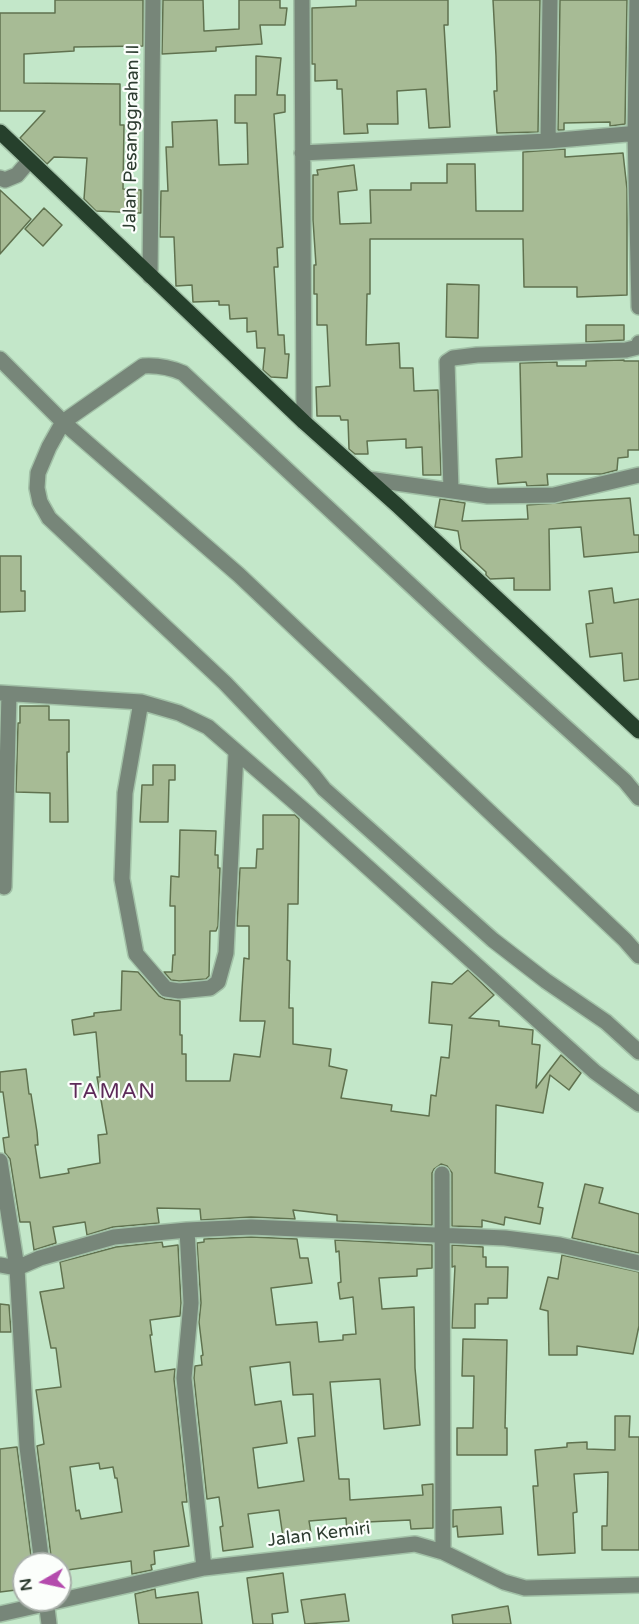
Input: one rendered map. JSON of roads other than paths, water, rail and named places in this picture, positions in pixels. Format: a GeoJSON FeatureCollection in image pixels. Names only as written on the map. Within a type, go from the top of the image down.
{"type":"FeatureCollection","features":[{"type":"Feature","properties":{"kind":"main road"},"geometry":{"type":"LineString","coordinates":[[0,132],[304,422],[639,731]]}},
{"type":"Feature","properties":{"kind":"street","name":"Jalan Pesanggrahan II"},"geometry":{"type":"LineString","coordinates":[[150,276],[153,0]]}},
{"type":"Feature","properties":{"kind":"street"},"geometry":{"type":"LineString","coordinates":[[302,0],[304,422]]}},
{"type":"Feature","properties":{"kind":"street"},"geometry":{"type":"LineString","coordinates":[[548,141],[550,0]]}},
{"type":"Feature","properties":{"kind":"street"},"geometry":{"type":"LineString","coordinates":[[637,0],[639,307]]}},
{"type":"Feature","properties":{"kind":"street"},"geometry":{"type":"LineString","coordinates":[[302,153],[548,141],[637,133]]}},
{"type":"Feature","properties":{"kind":"street"},"geometry":{"type":"LineString","coordinates":[[0,178],[5,180],[17,175],[29,161]]}},
{"type":"Feature","properties":{"kind":"street"},"geometry":{"type":"LineString","coordinates":[[452,490],[447,362],[453,358],[477,356],[626,350],[638,346],[639,343]]}},
{"type":"Feature","properties":{"kind":"street"},"geometry":{"type":"LineString","coordinates":[[0,358],[63,422],[238,575],[625,940],[639,957]]}},
{"type":"Feature","properties":{"kind":"street"},"geometry":{"type":"LineString","coordinates":[[639,798],[625,781],[489,658],[183,373],[170,367],[143,366],[63,422],[38,473],[37,488],[40,502],[49,518],[225,683],[314,775],[324,789],[493,940],[546,981],[606,1022],[639,1052]]}},
{"type":"Feature","properties":{"kind":"street"},"geometry":{"type":"LineString","coordinates":[[368,479],[488,496],[554,495],[639,475]]}},
{"type":"Feature","properties":{"kind":"street"},"geometry":{"type":"LineString","coordinates":[[4,887],[4,694],[141,702],[179,713],[208,727],[596,1072],[639,1104]]}},
{"type":"Feature","properties":{"kind":"street"},"geometry":{"type":"LineString","coordinates":[[141,702],[125,793],[122,879],[136,954],[166,989],[179,991],[210,987],[218,982],[226,953],[236,753]]}},
{"type":"Feature","properties":{"kind":"street"},"geometry":{"type":"LineString","coordinates":[[0,1161],[17,1268],[27,1446],[40,1552]]}},
{"type":"Feature","properties":{"kind":"street"},"geometry":{"type":"LineString","coordinates":[[442,1174],[443,1552]]}},
{"type":"Feature","properties":{"kind":"street"},"geometry":{"type":"LineString","coordinates":[[0,1265],[17,1268],[40,1258],[114,1237],[251,1227],[504,1238],[560,1245],[639,1263]]}},
{"type":"Feature","properties":{"kind":"street"},"geometry":{"type":"LineString","coordinates":[[187,1230],[191,1303],[184,1378],[204,1568]]}},
{"type":"Feature","properties":{"kind":"street","name":"Jalan Kemiri"},"geometry":{"type":"LineString","coordinates":[[72,1597],[204,1568],[415,1544],[443,1552],[504,1582],[525,1588],[639,1585]]}},
{"type":"Feature","properties":{"kind":"district","name":"TAMAN"},"geometry":{"type":"Point","coordinates":[113,1092]}}]}
